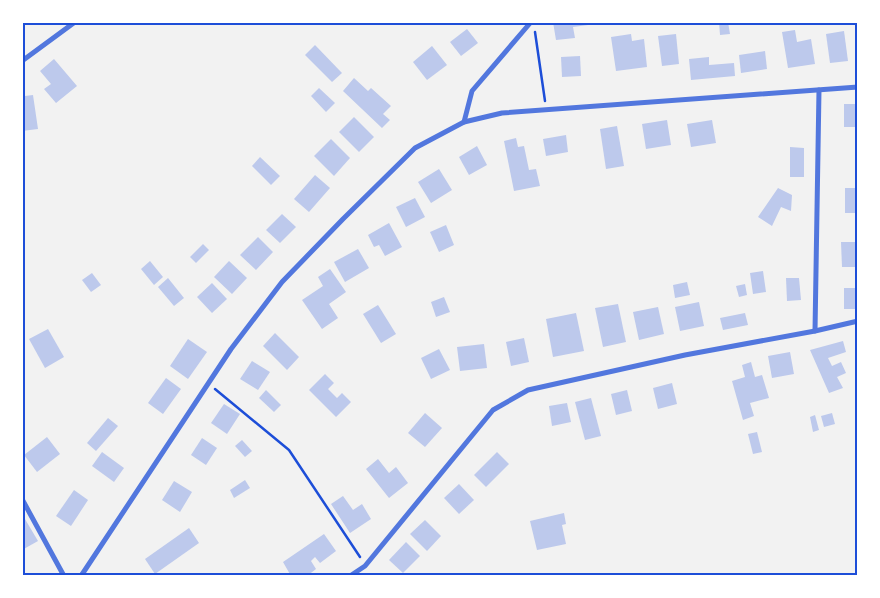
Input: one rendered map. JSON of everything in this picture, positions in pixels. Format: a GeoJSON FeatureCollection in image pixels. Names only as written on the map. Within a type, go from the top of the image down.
{"type":"FeatureCollection","features":[{"type":"Feature","properties":{"kind":"street"},"geometry":{"type":"LineString","coordinates":[[22,61],[75,22]]}},
{"type":"Feature","properties":{"kind":"street"},"geometry":{"type":"LineString","coordinates":[[464,122],[472,91],[533,24]]}},
{"type":"Feature","properties":{"kind":"street"},"geometry":{"type":"LineString","coordinates":[[81,576],[231,349],[282,282],[343,218],[415,148],[464,122],[502,113],[856,87],[858,80]]}},
{"type":"Feature","properties":{"kind":"street"},"geometry":{"type":"LineString","coordinates":[[815,331],[819,90]]}},
{"type":"Feature","properties":{"kind":"street"},"geometry":{"type":"LineString","coordinates":[[350,576],[366,566],[493,410],[528,390],[684,355],[815,331],[858,321]]}},
{"type":"Feature","properties":{"kind":"street"},"geometry":{"type":"LineString","coordinates":[[22,499],[64,576]]}},
{"type":"Feature","properties":{"kind":"path"},"geometry":{"type":"LineString","coordinates":[[533,24],[546,110]]}},
{"type":"Feature","properties":{"kind":"path"},"geometry":{"type":"LineString","coordinates":[[208,383],[289,450],[366,566]]}},
{"type":"Feature","properties":{"kind":"building"},"geometry":{"type":"Polygon","coordinates":[[[553,22],[588,22],[588,25],[573,27],[575,38],[556,40],[553,22]]]}},
{"type":"Feature","properties":{"kind":"building"},"geometry":{"type":"Polygon","coordinates":[[[719,22],[728,22],[730,34],[720,35],[719,22]]]}},
{"type":"Feature","properties":{"kind":"building"},"geometry":{"type":"Polygon","coordinates":[[[467,29],[478,43],[461,56],[450,42],[467,29]]]}},
{"type":"Feature","properties":{"kind":"building"},"geometry":{"type":"Polygon","coordinates":[[[795,30],[797,42],[811,39],[815,64],[788,68],[782,32],[795,30]]]}},
{"type":"Feature","properties":{"kind":"building"},"geometry":{"type":"Polygon","coordinates":[[[844,31],[848,61],[830,63],[826,34],[844,31]]]}},
{"type":"Feature","properties":{"kind":"building"},"geometry":{"type":"Polygon","coordinates":[[[631,34],[632,41],[644,39],[647,67],[616,71],[611,37],[631,34]]]}},
{"type":"Feature","properties":{"kind":"building"},"geometry":{"type":"Polygon","coordinates":[[[676,34],[679,64],[662,66],[658,36],[676,34]]]}},
{"type":"Feature","properties":{"kind":"building"},"geometry":{"type":"Polygon","coordinates":[[[315,45],[342,73],[332,82],[305,55],[315,45]]]}},
{"type":"Feature","properties":{"kind":"building"},"geometry":{"type":"Polygon","coordinates":[[[432,46],[447,65],[427,80],[413,62],[432,46]]]}},
{"type":"Feature","properties":{"kind":"building"},"geometry":{"type":"Polygon","coordinates":[[[765,51],[767,69],[741,73],[739,55],[765,51]]]}},
{"type":"Feature","properties":{"kind":"building"},"geometry":{"type":"Polygon","coordinates":[[[580,56],[581,76],[562,77],[561,57],[580,56]]]}},
{"type":"Feature","properties":{"kind":"building"},"geometry":{"type":"Polygon","coordinates":[[[709,57],[709,65],[734,63],[735,76],[691,80],[689,59],[709,57]]]}},
{"type":"Feature","properties":{"kind":"building"},"geometry":{"type":"Polygon","coordinates":[[[54,59],[77,86],[56,103],[44,89],[51,84],[40,71],[54,59]]]}},
{"type":"Feature","properties":{"kind":"building"},"geometry":{"type":"Polygon","coordinates":[[[354,78],[368,91],[371,88],[391,106],[383,114],[390,120],[382,128],[343,91],[354,78]]]}},
{"type":"Feature","properties":{"kind":"building"},"geometry":{"type":"Polygon","coordinates":[[[24,88],[25,96],[33,95],[38,129],[22,131],[24,88]]]}},
{"type":"Feature","properties":{"kind":"building"},"geometry":{"type":"Polygon","coordinates":[[[319,88],[335,103],[326,112],[311,96],[319,88]]]}},
{"type":"Feature","properties":{"kind":"building"},"geometry":{"type":"Polygon","coordinates":[[[844,104],[858,104],[858,127],[844,127],[844,104]]]}},
{"type":"Feature","properties":{"kind":"building"},"geometry":{"type":"Polygon","coordinates":[[[354,117],[374,137],[359,152],[339,132],[354,117]]]}},
{"type":"Feature","properties":{"kind":"building"},"geometry":{"type":"Polygon","coordinates":[[[667,120],[671,145],[646,149],[642,124],[667,120]]]}},
{"type":"Feature","properties":{"kind":"building"},"geometry":{"type":"Polygon","coordinates":[[[712,120],[716,143],[691,147],[687,124],[712,120]]]}},
{"type":"Feature","properties":{"kind":"building"},"geometry":{"type":"Polygon","coordinates":[[[617,126],[624,166],[606,169],[600,129],[617,126]]]}},
{"type":"Feature","properties":{"kind":"building"},"geometry":{"type":"Polygon","coordinates":[[[566,135],[568,152],[546,156],[543,139],[566,135]]]}},
{"type":"Feature","properties":{"kind":"building"},"geometry":{"type":"Polygon","coordinates":[[[516,138],[518,147],[524,146],[529,170],[536,169],[540,186],[514,191],[504,141],[516,138]]]}},
{"type":"Feature","properties":{"kind":"building"},"geometry":{"type":"Polygon","coordinates":[[[331,139],[350,158],[334,176],[314,156],[331,139]]]}},
{"type":"Feature","properties":{"kind":"building"},"geometry":{"type":"Polygon","coordinates":[[[477,146],[487,165],[469,175],[459,157],[477,146]]]}},
{"type":"Feature","properties":{"kind":"building"},"geometry":{"type":"Polygon","coordinates":[[[790,147],[804,148],[804,177],[790,177],[790,147]]]}},
{"type":"Feature","properties":{"kind":"building"},"geometry":{"type":"Polygon","coordinates":[[[260,157],[280,176],[271,185],[252,166],[260,157]]]}},
{"type":"Feature","properties":{"kind":"building"},"geometry":{"type":"Polygon","coordinates":[[[439,169],[452,190],[431,203],[418,182],[439,169]]]}},
{"type":"Feature","properties":{"kind":"building"},"geometry":{"type":"Polygon","coordinates":[[[315,175],[330,188],[309,212],[294,199],[315,175]]]}},
{"type":"Feature","properties":{"kind":"building"},"geometry":{"type":"Polygon","coordinates":[[[778,188],[792,195],[791,211],[781,207],[772,226],[758,217],[778,188]]]}},
{"type":"Feature","properties":{"kind":"building"},"geometry":{"type":"Polygon","coordinates":[[[845,188],[858,188],[858,213],[845,213],[845,188]]]}},
{"type":"Feature","properties":{"kind":"building"},"geometry":{"type":"Polygon","coordinates":[[[415,198],[425,217],[406,227],[396,207],[415,198]]]}},
{"type":"Feature","properties":{"kind":"building"},"geometry":{"type":"Polygon","coordinates":[[[282,214],[296,227],[280,243],[266,230],[282,214]]]}},
{"type":"Feature","properties":{"kind":"building"},"geometry":{"type":"Polygon","coordinates":[[[389,223],[402,247],[385,256],[379,245],[374,247],[368,235],[389,223]]]}},
{"type":"Feature","properties":{"kind":"building"},"geometry":{"type":"Polygon","coordinates":[[[446,225],[454,245],[439,252],[430,232],[446,225]]]}},
{"type":"Feature","properties":{"kind":"building"},"geometry":{"type":"Polygon","coordinates":[[[258,237],[273,252],[256,270],[240,255],[258,237]]]}},
{"type":"Feature","properties":{"kind":"building"},"geometry":{"type":"Polygon","coordinates":[[[841,242],[858,242],[858,267],[842,267],[841,242]]]}},
{"type":"Feature","properties":{"kind":"building"},"geometry":{"type":"Polygon","coordinates":[[[203,244],[209,250],[196,263],[190,257],[203,244]]]}},
{"type":"Feature","properties":{"kind":"building"},"geometry":{"type":"Polygon","coordinates":[[[358,249],[369,268],[345,282],[334,262],[358,249]]]}},
{"type":"Feature","properties":{"kind":"building"},"geometry":{"type":"Polygon","coordinates":[[[150,261],[163,277],[154,285],[141,269],[150,261]]]}},
{"type":"Feature","properties":{"kind":"building"},"geometry":{"type":"Polygon","coordinates":[[[229,261],[247,278],[232,294],[214,277],[229,261]]]}},
{"type":"Feature","properties":{"kind":"building"},"geometry":{"type":"Polygon","coordinates":[[[330,269],[346,292],[329,304],[338,318],[322,329],[302,300],[323,286],[318,277],[330,269]]]}},
{"type":"Feature","properties":{"kind":"building"},"geometry":{"type":"Polygon","coordinates":[[[763,271],[766,292],[753,294],[750,273],[763,271]]]}},
{"type":"Feature","properties":{"kind":"building"},"geometry":{"type":"Polygon","coordinates":[[[92,273],[101,285],[91,292],[82,280],[92,273]]]}},
{"type":"Feature","properties":{"kind":"building"},"geometry":{"type":"Polygon","coordinates":[[[168,278],[184,298],[174,306],[158,287],[168,278]]]}},
{"type":"Feature","properties":{"kind":"building"},"geometry":{"type":"Polygon","coordinates":[[[786,278],[799,278],[801,300],[787,301],[786,278]]]}},
{"type":"Feature","properties":{"kind":"building"},"geometry":{"type":"Polygon","coordinates":[[[687,282],[690,295],[675,298],[673,285],[687,282]]]}},
{"type":"Feature","properties":{"kind":"building"},"geometry":{"type":"Polygon","coordinates":[[[212,283],[227,299],[212,313],[197,297],[212,283]]]}},
{"type":"Feature","properties":{"kind":"building"},"geometry":{"type":"Polygon","coordinates":[[[745,284],[747,295],[739,297],[736,286],[745,284]]]}},
{"type":"Feature","properties":{"kind":"building"},"geometry":{"type":"Polygon","coordinates":[[[844,288],[858,288],[858,309],[844,309],[844,288]]]}},
{"type":"Feature","properties":{"kind":"building"},"geometry":{"type":"Polygon","coordinates":[[[444,297],[450,312],[436,317],[431,302],[444,297]]]}},
{"type":"Feature","properties":{"kind":"building"},"geometry":{"type":"Polygon","coordinates":[[[699,302],[704,326],[680,331],[675,307],[699,302]]]}},
{"type":"Feature","properties":{"kind":"building"},"geometry":{"type":"Polygon","coordinates":[[[618,304],[626,342],[603,347],[595,308],[618,304]]]}},
{"type":"Feature","properties":{"kind":"building"},"geometry":{"type":"Polygon","coordinates":[[[378,305],[396,334],[381,343],[363,314],[378,305]]]}},
{"type":"Feature","properties":{"kind":"building"},"geometry":{"type":"Polygon","coordinates":[[[658,307],[664,334],[639,340],[633,312],[658,307]]]}},
{"type":"Feature","properties":{"kind":"building"},"geometry":{"type":"Polygon","coordinates":[[[576,313],[584,351],[553,357],[546,319],[576,313]]]}},
{"type":"Feature","properties":{"kind":"building"},"geometry":{"type":"Polygon","coordinates":[[[745,313],[748,325],[723,330],[720,318],[745,313]]]}},
{"type":"Feature","properties":{"kind":"building"},"geometry":{"type":"Polygon","coordinates":[[[48,329],[64,357],[45,368],[29,339],[48,329]]]}},
{"type":"Feature","properties":{"kind":"building"},"geometry":{"type":"Polygon","coordinates":[[[275,333],[299,357],[287,370],[263,346],[275,333]]]}},
{"type":"Feature","properties":{"kind":"building"},"geometry":{"type":"Polygon","coordinates":[[[524,338],[529,362],[511,366],[506,342],[524,338]]]}},
{"type":"Feature","properties":{"kind":"building"},"geometry":{"type":"Polygon","coordinates":[[[188,339],[207,352],[188,379],[170,366],[188,339]]]}},
{"type":"Feature","properties":{"kind":"building"},"geometry":{"type":"Polygon","coordinates":[[[843,341],[846,352],[828,358],[832,366],[841,362],[846,373],[837,377],[843,388],[829,393],[810,350],[843,341]]]}},
{"type":"Feature","properties":{"kind":"building"},"geometry":{"type":"Polygon","coordinates":[[[484,344],[487,368],[460,371],[457,347],[484,344]]]}},
{"type":"Feature","properties":{"kind":"building"},"geometry":{"type":"Polygon","coordinates":[[[439,349],[450,370],[431,379],[421,358],[439,349]]]}},
{"type":"Feature","properties":{"kind":"building"},"geometry":{"type":"Polygon","coordinates":[[[790,352],[794,374],[772,378],[768,356],[790,352]]]}},
{"type":"Feature","properties":{"kind":"building"},"geometry":{"type":"Polygon","coordinates":[[[252,361],[270,372],[258,390],[240,379],[252,361]]]}},
{"type":"Feature","properties":{"kind":"building"},"geometry":{"type":"Polygon","coordinates":[[[751,362],[755,377],[762,375],[769,398],[750,403],[754,416],[743,420],[732,381],[745,377],[742,365],[751,362]]]}},
{"type":"Feature","properties":{"kind":"building"},"geometry":{"type":"Polygon","coordinates":[[[325,374],[334,383],[328,389],[337,398],[342,393],[351,402],[336,417],[309,390],[325,374]]]}},
{"type":"Feature","properties":{"kind":"building"},"geometry":{"type":"Polygon","coordinates":[[[166,378],[181,389],[163,414],[148,403],[166,378]]]}},
{"type":"Feature","properties":{"kind":"building"},"geometry":{"type":"Polygon","coordinates":[[[672,383],[677,404],[658,409],[653,388],[672,383]]]}},
{"type":"Feature","properties":{"kind":"building"},"geometry":{"type":"Polygon","coordinates":[[[266,390],[281,405],[274,412],[259,398],[266,390]]]}},
{"type":"Feature","properties":{"kind":"building"},"geometry":{"type":"Polygon","coordinates":[[[627,390],[632,411],[616,415],[611,394],[627,390]]]}},
{"type":"Feature","properties":{"kind":"building"},"geometry":{"type":"Polygon","coordinates":[[[591,398],[601,436],[585,440],[575,402],[591,398]]]}},
{"type":"Feature","properties":{"kind":"building"},"geometry":{"type":"Polygon","coordinates":[[[567,403],[571,422],[552,426],[549,406],[567,403]]]}},
{"type":"Feature","properties":{"kind":"building"},"geometry":{"type":"Polygon","coordinates":[[[224,404],[240,414],[227,434],[211,423],[224,404]]]}},
{"type":"Feature","properties":{"kind":"building"},"geometry":{"type":"Polygon","coordinates":[[[425,413],[442,428],[425,447],[408,433],[425,413]]]}},
{"type":"Feature","properties":{"kind":"building"},"geometry":{"type":"Polygon","coordinates":[[[832,413],[835,424],[824,427],[821,416],[832,413]]]}},
{"type":"Feature","properties":{"kind":"building"},"geometry":{"type":"Polygon","coordinates":[[[815,415],[819,430],[813,432],[810,417],[815,415]]]}},
{"type":"Feature","properties":{"kind":"building"},"geometry":{"type":"Polygon","coordinates":[[[108,418],[118,426],[96,451],[87,443],[108,418]]]}},
{"type":"Feature","properties":{"kind":"building"},"geometry":{"type":"Polygon","coordinates":[[[757,432],[762,452],[753,454],[748,434],[757,432]]]}},
{"type":"Feature","properties":{"kind":"building"},"geometry":{"type":"Polygon","coordinates":[[[47,437],[60,454],[37,472],[24,455],[47,437]]]}},
{"type":"Feature","properties":{"kind":"building"},"geometry":{"type":"Polygon","coordinates":[[[202,438],[217,448],[206,465],[191,455],[202,438]]]}},
{"type":"Feature","properties":{"kind":"building"},"geometry":{"type":"Polygon","coordinates":[[[242,440],[252,451],[245,457],[235,446],[242,440]]]}},
{"type":"Feature","properties":{"kind":"building"},"geometry":{"type":"Polygon","coordinates":[[[102,452],[124,468],[114,482],[92,466],[102,452]]]}},
{"type":"Feature","properties":{"kind":"building"},"geometry":{"type":"Polygon","coordinates":[[[497,452],[509,464],[486,487],[474,475],[497,452]]]}},
{"type":"Feature","properties":{"kind":"building"},"geometry":{"type":"Polygon","coordinates":[[[378,459],[389,473],[396,467],[408,483],[389,498],[366,469],[378,459]]]}},
{"type":"Feature","properties":{"kind":"building"},"geometry":{"type":"Polygon","coordinates":[[[245,480],[250,488],[234,498],[230,490],[245,480]]]}},
{"type":"Feature","properties":{"kind":"building"},"geometry":{"type":"Polygon","coordinates":[[[174,481],[192,492],[180,512],[162,500],[174,481]]]}},
{"type":"Feature","properties":{"kind":"building"},"geometry":{"type":"Polygon","coordinates":[[[459,484],[474,500],[459,514],[444,498],[459,484]]]}},
{"type":"Feature","properties":{"kind":"building"},"geometry":{"type":"Polygon","coordinates":[[[74,490],[88,500],[71,526],[56,516],[74,490]]]}},
{"type":"Feature","properties":{"kind":"building"},"geometry":{"type":"Polygon","coordinates":[[[343,496],[353,510],[362,504],[371,519],[350,533],[331,504],[343,496]]]}},
{"type":"Feature","properties":{"kind":"building"},"geometry":{"type":"Polygon","coordinates":[[[564,513],[566,524],[562,525],[566,544],[537,550],[530,521],[564,513]]]}},
{"type":"Feature","properties":{"kind":"building"},"geometry":{"type":"Polygon","coordinates":[[[22,514],[38,541],[22,550],[22,514]]]}},
{"type":"Feature","properties":{"kind":"building"},"geometry":{"type":"Polygon","coordinates":[[[425,520],[441,536],[427,551],[410,534],[425,520]]]}},
{"type":"Feature","properties":{"kind":"building"},"geometry":{"type":"Polygon","coordinates":[[[189,528],[199,543],[155,574],[145,559],[189,528]]]}},
{"type":"Feature","properties":{"kind":"building"},"geometry":{"type":"Polygon","coordinates":[[[324,534],[336,551],[320,563],[315,557],[311,561],[316,569],[307,576],[291,576],[283,562],[324,534]]]}},
{"type":"Feature","properties":{"kind":"building"},"geometry":{"type":"Polygon","coordinates":[[[406,542],[420,556],[403,573],[389,560],[406,542]]]}}]}
